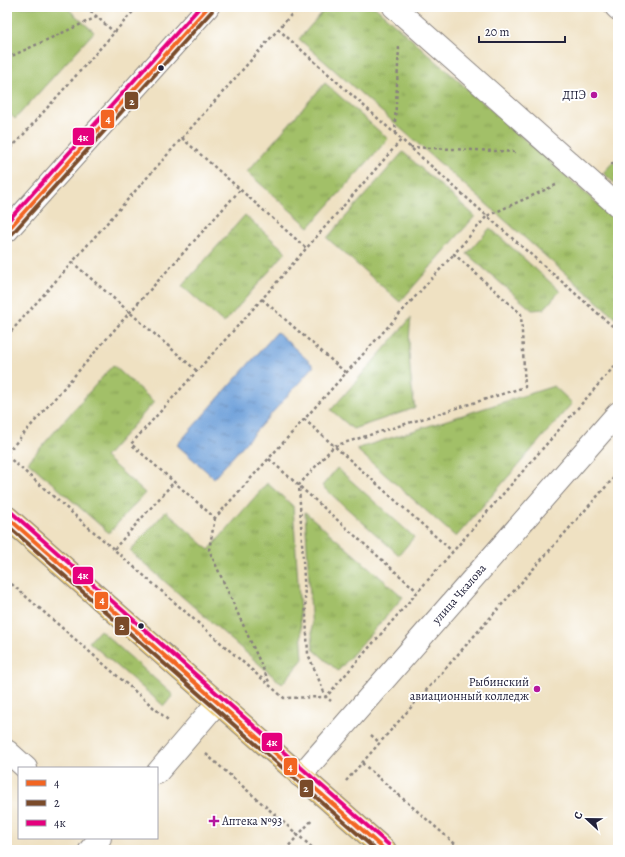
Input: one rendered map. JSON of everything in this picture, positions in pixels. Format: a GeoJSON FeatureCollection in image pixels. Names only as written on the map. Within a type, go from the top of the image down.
{"type":"FeatureCollection","features":[{"type":"Feature","properties":{"kind":"main road"},"geometry":{"type":"LineString","coordinates":[[7,517],[385,850]]}},
{"type":"Feature","properties":{"kind":"street"},"geometry":{"type":"LineString","coordinates":[[7,232],[208,7]]}},
{"type":"Feature","properties":{"kind":"street"},"geometry":{"type":"LineString","coordinates":[[397,10],[618,206]]}},
{"type":"Feature","properties":{"kind":"street","name":"улица Чкалова"},"geometry":{"type":"LineString","coordinates":[[300,776],[618,413]]}},
{"type":"Feature","properties":{"kind":"street"},"geometry":{"type":"LineString","coordinates":[[158,772],[217,703]]}},
{"type":"Feature","properties":{"kind":"street"},"geometry":{"type":"LineString","coordinates":[[7,751],[25,767]]}},
{"type":"Feature","properties":{"kind":"street"},"geometry":{"type":"LineString","coordinates":[[90,850],[99,839]]}},
{"type":"Feature","properties":{"kind":"path"},"geometry":{"type":"LineString","coordinates":[[86,7],[114,33]]}},
{"type":"Feature","properties":{"kind":"path"},"geometry":{"type":"LineString","coordinates":[[7,153],[136,7]]}},
{"type":"Feature","properties":{"kind":"path"},"geometry":{"type":"LineString","coordinates":[[7,336],[298,7]]}},
{"type":"Feature","properties":{"kind":"path"},"geometry":{"type":"LineString","coordinates":[[396,134],[397,10]]}},
{"type":"Feature","properties":{"kind":"path"},"geometry":{"type":"LineString","coordinates":[[7,58],[97,17]]}},
{"type":"Feature","properties":{"kind":"path"},"geometry":{"type":"LineString","coordinates":[[278,29],[618,331]]}},
{"type":"Feature","properties":{"kind":"path"},"geometry":{"type":"LineString","coordinates":[[182,138],[306,248]]}},
{"type":"Feature","properties":{"kind":"path"},"geometry":{"type":"LineString","coordinates":[[7,139],[14,145]]}},
{"type":"Feature","properties":{"kind":"path"},"geometry":{"type":"LineString","coordinates":[[216,518],[131,444],[262,299],[402,139]]}},
{"type":"Feature","properties":{"kind":"path"},"geometry":{"type":"LineString","coordinates":[[410,147],[524,152]]}},
{"type":"Feature","properties":{"kind":"path"},"geometry":{"type":"LineString","coordinates":[[7,453],[130,312],[240,190]]}},
{"type":"Feature","properties":{"kind":"path"},"geometry":{"type":"LineString","coordinates":[[272,686],[209,550],[216,518],[487,216],[496,212]]}},
{"type":"Feature","properties":{"kind":"path"},"geometry":{"type":"LineString","coordinates":[[326,697],[308,654],[299,485],[334,446],[525,387],[521,314],[454,254]]}},
{"type":"Feature","properties":{"kind":"path"},"geometry":{"type":"LineString","coordinates":[[72,262],[197,371]]}},
{"type":"Feature","properties":{"kind":"path"},"geometry":{"type":"LineString","coordinates":[[262,299],[346,372]]}},
{"type":"Feature","properties":{"kind":"path"},"geometry":{"type":"LineString","coordinates":[[7,456],[284,698],[326,697],[618,362]]}},
{"type":"Feature","properties":{"kind":"path"},"geometry":{"type":"LineString","coordinates":[[304,419],[452,551]]}},
{"type":"Feature","properties":{"kind":"path"},"geometry":{"type":"LineString","coordinates":[[269,459],[417,591]]}},
{"type":"Feature","properties":{"kind":"path"},"geometry":{"type":"LineString","coordinates":[[285,850],[618,473]]}},
{"type":"Feature","properties":{"kind":"path"},"geometry":{"type":"LineString","coordinates":[[114,549],[174,482]]}},
{"type":"Feature","properties":{"kind":"path"},"geometry":{"type":"LineString","coordinates":[[7,580],[188,737],[315,850]]}},
{"type":"Feature","properties":{"kind":"path"},"geometry":{"type":"LineString","coordinates":[[362,763],[462,850]]}},
{"type":"Feature","properties":{"kind":"green space"},"geometry":{"type":"Polygon","coordinates":[[[7,7],[66,7],[94,32],[15,119],[7,111],[7,7]]]}},
{"type":"Feature","properties":{"kind":"green space"},"geometry":{"type":"Polygon","coordinates":[[[327,7],[375,7],[618,222],[618,320],[299,39],[327,7]]]}},
{"type":"Feature","properties":{"kind":"green space"},"geometry":{"type":"Polygon","coordinates":[[[325,83],[388,139],[309,227],[247,172],[325,83]]]}},
{"type":"Feature","properties":{"kind":"green space"},"geometry":{"type":"Polygon","coordinates":[[[403,152],[475,216],[400,302],[327,238],[403,152]]]}},
{"type":"Feature","properties":{"kind":"green space"},"geometry":{"type":"Polygon","coordinates":[[[618,157],[618,186],[603,173],[618,157]]]}},
{"type":"Feature","properties":{"kind":"green space"},"geometry":{"type":"Polygon","coordinates":[[[245,215],[286,252],[224,323],[182,286],[245,215]]]}},
{"type":"Feature","properties":{"kind":"green space"},"geometry":{"type":"Polygon","coordinates":[[[490,228],[560,291],[544,309],[532,310],[467,254],[490,228]]]}},
{"type":"Feature","properties":{"kind":"green space"},"geometry":{"type":"Polygon","coordinates":[[[411,318],[409,340],[410,363],[415,408],[353,429],[331,410],[411,318]]]}},
{"type":"Feature","properties":{"kind":"green space"},"geometry":{"type":"Polygon","coordinates":[[[113,365],[154,402],[105,457],[145,493],[109,533],[28,462],[113,365]]]}},
{"type":"Feature","properties":{"kind":"green space"},"geometry":{"type":"Polygon","coordinates":[[[554,386],[572,403],[456,537],[356,449],[554,386]]]}},
{"type":"Feature","properties":{"kind":"green space"},"geometry":{"type":"Polygon","coordinates":[[[337,468],[414,537],[399,555],[322,486],[337,468]]]}},
{"type":"Feature","properties":{"kind":"green space"},"geometry":{"type":"Polygon","coordinates":[[[267,483],[293,506],[303,659],[282,684],[130,551],[166,511],[209,550],[267,483]]]}},
{"type":"Feature","properties":{"kind":"green space"},"geometry":{"type":"Polygon","coordinates":[[[305,512],[403,597],[338,671],[313,649],[305,512]]]}},
{"type":"Feature","properties":{"kind":"green space"},"geometry":{"type":"Polygon","coordinates":[[[100,630],[173,695],[164,706],[89,642],[100,630]]]}},
{"type":"Feature","properties":{"kind":"water"},"geometry":{"type":"Polygon","coordinates":[[[277,332],[314,366],[214,478],[177,445],[277,332]]]}},
{"type":"Feature","properties":{"kind":"transit line","name":"4к"},"geometry":{"type":"LineString","coordinates":[[7,222],[200,7]]}},
{"type":"Feature","properties":{"kind":"transit line","name":"4"},"geometry":{"type":"LineString","coordinates":[[7,231],[208,7]]}},
{"type":"Feature","properties":{"kind":"transit line","name":"2"},"geometry":{"type":"LineString","coordinates":[[11,235],[212,11]]}},
{"type":"Feature","properties":{"kind":"transit line","name":"4к"},"geometry":{"type":"LineString","coordinates":[[11,512],[389,845]]}},
{"type":"Feature","properties":{"kind":"transit line","name":"4"},"geometry":{"type":"LineString","coordinates":[[7,517],[385,850]]}},
{"type":"Feature","properties":{"kind":"transit line","name":"2"},"geometry":{"type":"LineString","coordinates":[[7,525],[376,850]]}},
{"type":"Feature","properties":{"kind":"place","name":"ДПЭ"},"geometry":{"type":"Point","coordinates":[594,95]}},
{"type":"Feature","properties":{"kind":"place","name":"Рыбинский авиационный колледж"},"geometry":{"type":"Point","coordinates":[537,689]}},
{"type":"Feature","properties":{"kind":"place","name":"Аптека №93"},"geometry":{"type":"Point","coordinates":[214,821]}}]}
